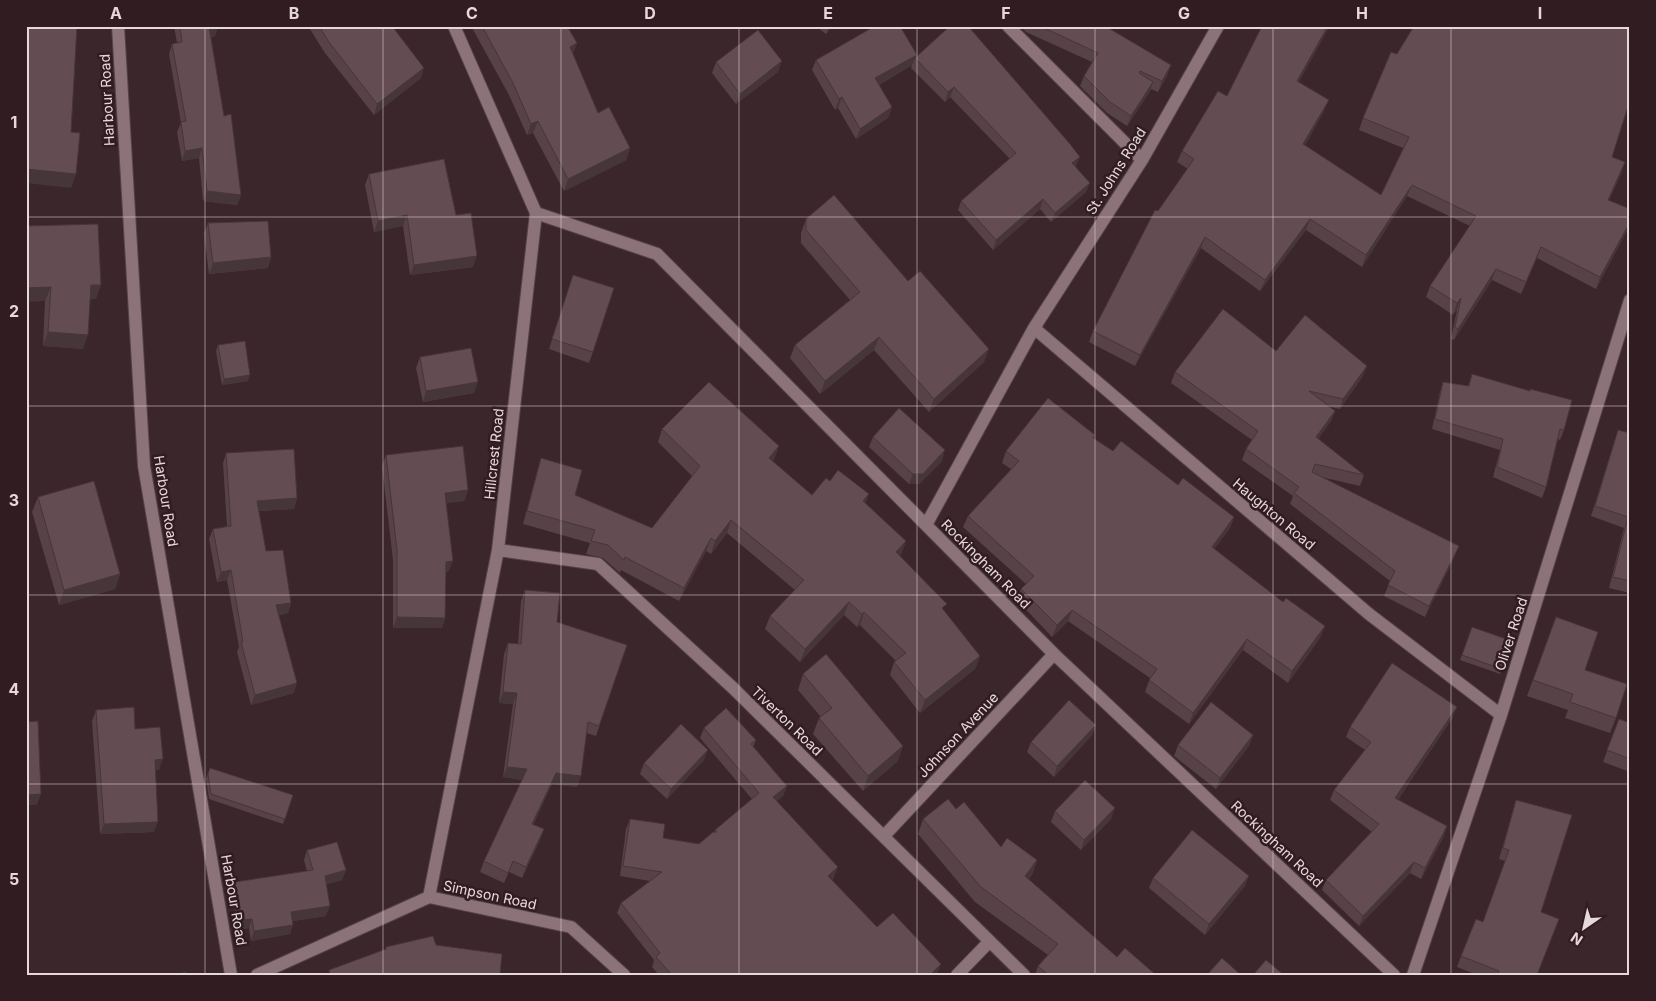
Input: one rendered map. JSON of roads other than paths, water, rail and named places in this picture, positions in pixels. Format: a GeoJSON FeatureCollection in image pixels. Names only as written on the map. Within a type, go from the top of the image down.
{"type":"FeatureCollection","features":[{"type":"Feature","properties":{"kind":"street","name":"Harbour Road"},"geometry":{"type":"LineString","coordinates":[[118,26],[144,466],[231,975]]}},
{"type":"Feature","properties":{"kind":"street"},"geometry":{"type":"LineString","coordinates":[[454,26],[536,213]]}},
{"type":"Feature","properties":{"kind":"street"},"geometry":{"type":"LineString","coordinates":[[1008,26],[1142,160]]}},
{"type":"Feature","properties":{"kind":"street","name":"St. Johns Road"},"geometry":{"type":"LineString","coordinates":[[926,525],[1034,328],[1142,160],[1218,26]]}},
{"type":"Feature","properties":{"kind":"street","name":"Rockingham Road"},"geometry":{"type":"LineString","coordinates":[[536,213],[657,254],[1054,654],[1394,975]]}},
{"type":"Feature","properties":{"kind":"street","name":"Hillcrest Road"},"geometry":{"type":"LineString","coordinates":[[429,897],[498,550],[536,213]]}},
{"type":"Feature","properties":{"kind":"street","name":"Oliver Road"},"geometry":{"type":"LineString","coordinates":[[1413,975],[1501,715],[1630,300]]}},
{"type":"Feature","properties":{"kind":"street","name":"Haughton Road"},"geometry":{"type":"LineString","coordinates":[[1034,328],[1369,614],[1501,715]]}},
{"type":"Feature","properties":{"kind":"street","name":"Tiverton Road"},"geometry":{"type":"LineString","coordinates":[[498,550],[598,564],[732,688],[1024,975]]}},
{"type":"Feature","properties":{"kind":"street","name":"Johnson Avenue"},"geometry":{"type":"LineString","coordinates":[[884,836],[1054,654]]}},
{"type":"Feature","properties":{"kind":"street","name":"Simpson Road"},"geometry":{"type":"LineString","coordinates":[[257,975],[429,897],[571,927],[624,975]]}},
{"type":"Feature","properties":{"kind":"street"},"geometry":{"type":"LineString","coordinates":[[957,975],[989,942]]}}]}
